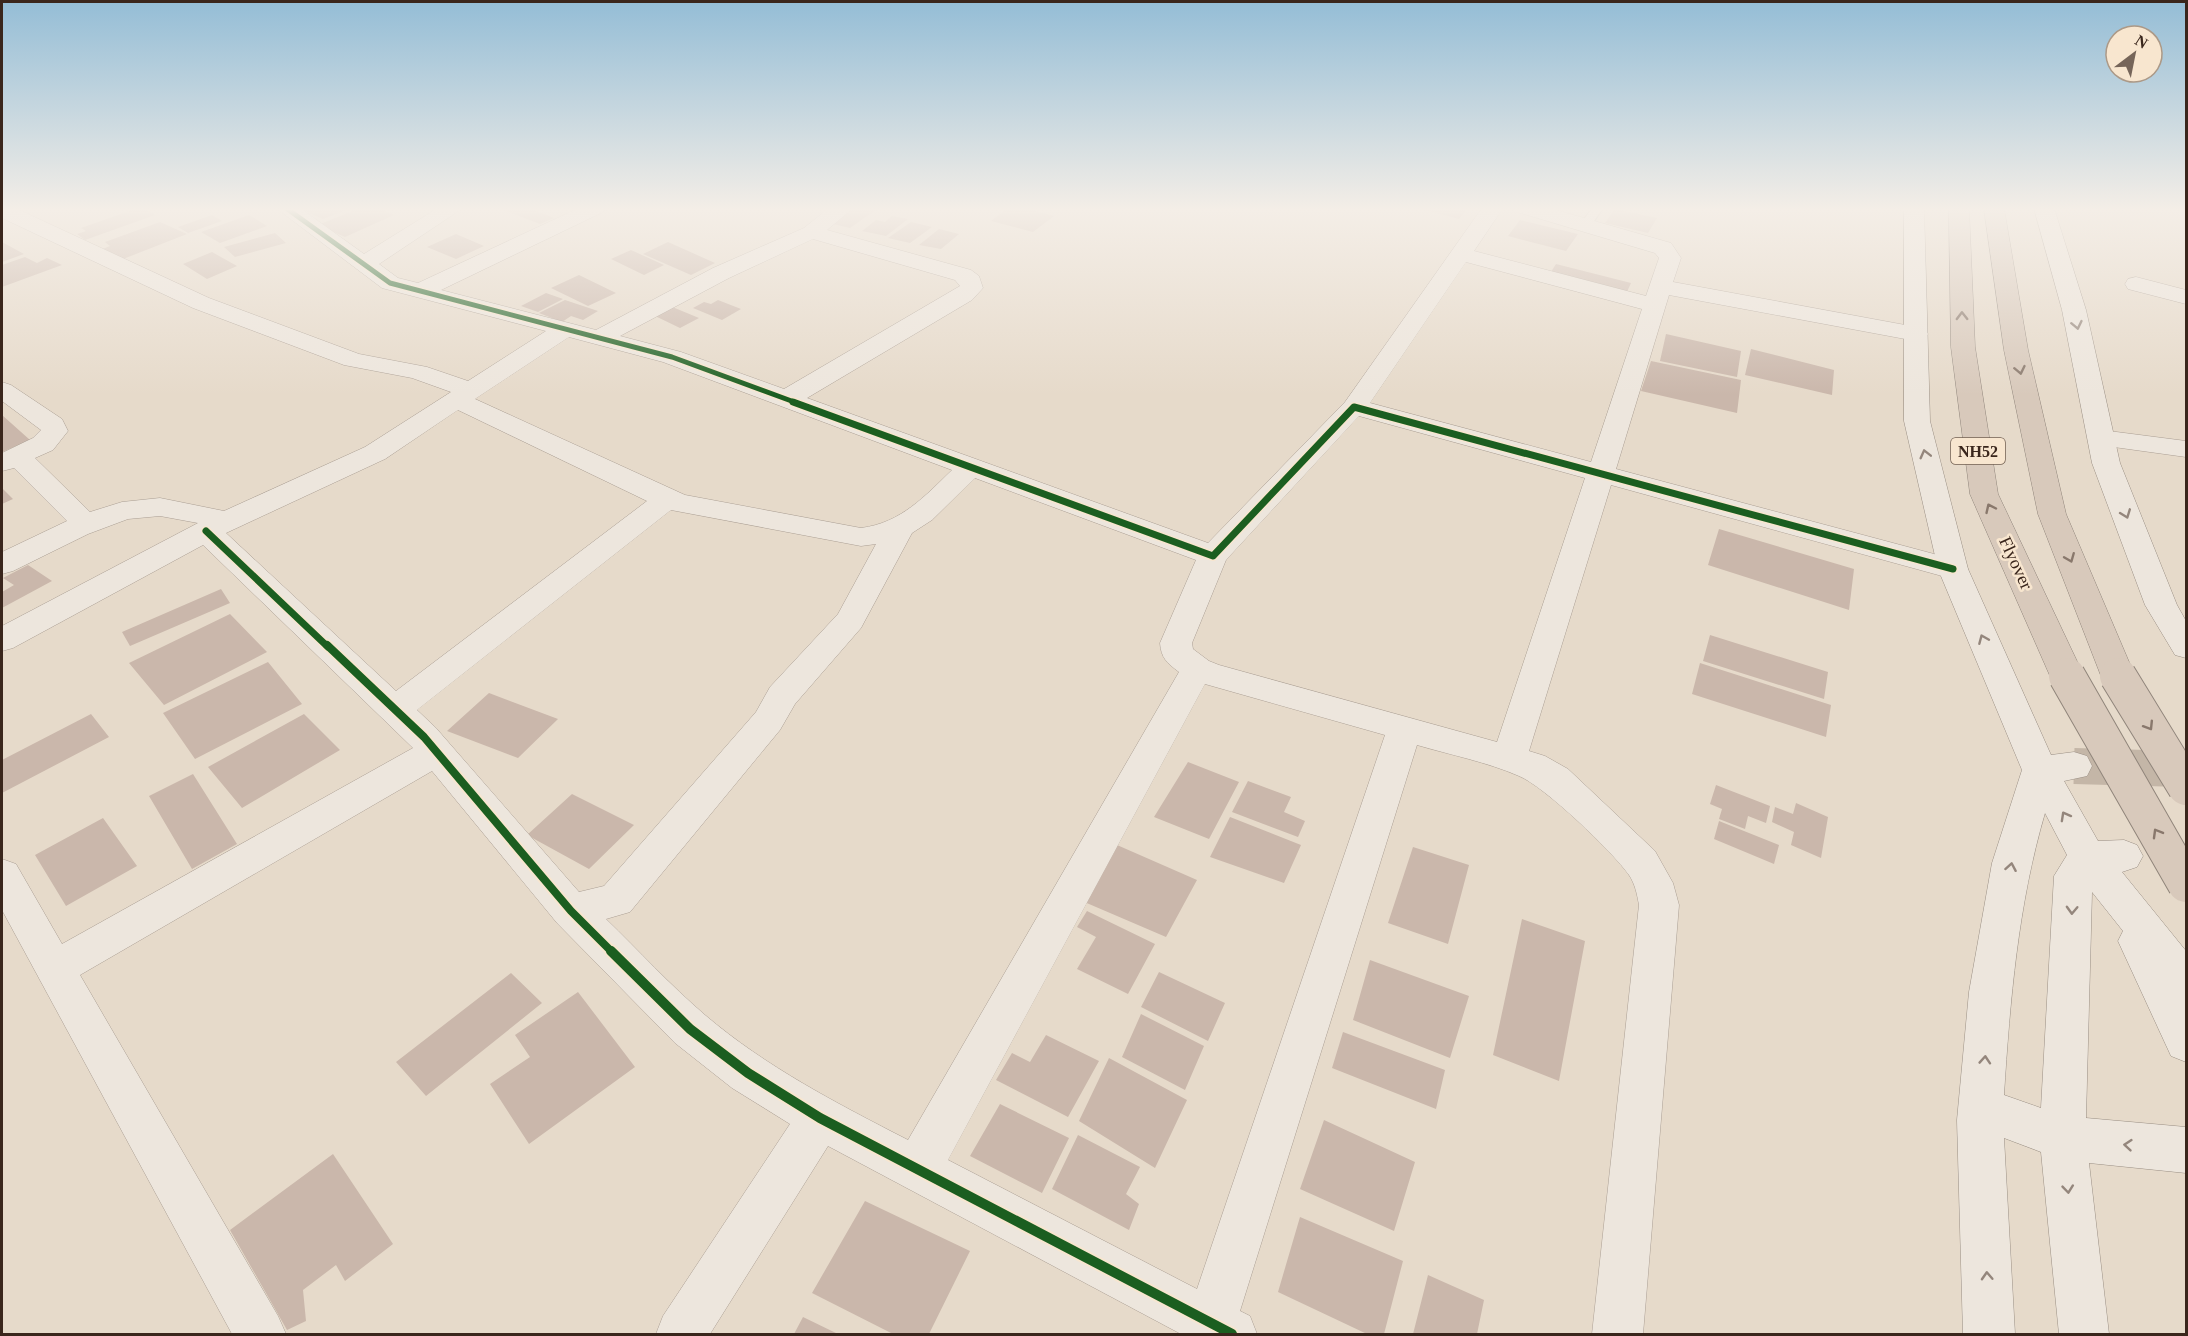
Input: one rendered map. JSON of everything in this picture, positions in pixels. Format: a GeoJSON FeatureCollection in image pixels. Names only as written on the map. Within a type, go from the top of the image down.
{"type":"FeatureCollection","features":[{"type":"Feature","properties":{"kind":"highway","name":"Flyover"},"geometry":{"type":"LineString","coordinates":[[1961,270],[1963,347],[1984,494],[2067,676],[2187,884]]}},
{"type":"Feature","properties":{"kind":"highway"},"geometry":{"type":"LineString","coordinates":[[2004,270],[2016,350],[2052,514],[2118,676],[2187,787]]}},
{"type":"Feature","properties":{"kind":"street"},"geometry":{"type":"LineString","coordinates":[[131,270],[201,303],[353,360],[418,372],[667,499],[680,503],[861,537],[880,537],[898,531],[911,523],[971,467]]}},
{"type":"Feature","properties":{"kind":"street"},"geometry":{"type":"LineString","coordinates":[[373,270],[390,283],[672,357],[1213,556]]}},
{"type":"Feature","properties":{"kind":"street"},"geometry":{"type":"LineString","coordinates":[[420,291],[464,270]]}},
{"type":"Feature","properties":{"kind":"street"},"geometry":{"type":"LineString","coordinates":[[599,338],[728,270]]}},
{"type":"Feature","properties":{"kind":"street"},"geometry":{"type":"LineString","coordinates":[[786,399],[964,295],[972,288],[972,281],[943,270]]}},
{"type":"Feature","properties":{"kind":"street"},"geometry":{"type":"LineString","coordinates":[[1450,270],[1354,407],[1213,556],[1176,643],[1177,654],[1197,669],[1532,766],[1555,779],[1641,862],[1654,883],[1659,905],[1618,1335]]}},
{"type":"Feature","properties":{"kind":"street"},"geometry":{"type":"LineString","coordinates":[[1538,270],[1658,296],[1916,334]]}},
{"type":"Feature","properties":{"kind":"street"},"geometry":{"type":"LineString","coordinates":[[1509,758],[1666,270]]}},
{"type":"Feature","properties":{"kind":"street"},"geometry":{"type":"LineString","coordinates":[[1915,270],[1917,421],[1953,569],[2108,866],[2187,1042]]}},
{"type":"Feature","properties":{"kind":"street"},"geometry":{"type":"LineString","coordinates":[[2062,270],[2074,310],[2106,462],[2161,605],[2187,647]]}},
{"type":"Feature","properties":{"kind":"street"},"geometry":{"type":"LineString","coordinates":[[2136,284],[2187,297]]}},
{"type":"Feature","properties":{"kind":"street"},"geometry":{"type":"LineString","coordinates":[[2,640],[217,526],[357,463],[392,443],[565,329]]}},
{"type":"Feature","properties":{"kind":"street"},"geometry":{"type":"LineString","coordinates":[[2,390],[53,425],[55,431],[43,444],[10,460],[87,525]]}},
{"type":"Feature","properties":{"kind":"street"},"geometry":{"type":"LineString","coordinates":[[1354,407],[1953,569]]}},
{"type":"Feature","properties":{"kind":"street"},"geometry":{"type":"LineString","coordinates":[[2101,438],[2187,449]]}},
{"type":"Feature","properties":{"kind":"street"},"geometry":{"type":"LineString","coordinates":[[393,710],[667,499]]}},
{"type":"Feature","properties":{"kind":"street"},"geometry":{"type":"LineString","coordinates":[[2,564],[121,512],[159,507],[217,526],[393,710],[424,737],[571,911],[690,1029],[748,1073],[820,1118],[1217,1331],[1405,728]]}},
{"type":"Feature","properties":{"kind":"street"},"geometry":{"type":"LineString","coordinates":[[571,911],[616,900],[768,721],[782,696],[850,620],[898,531]]}},
{"type":"Feature","properties":{"kind":"street"},"geometry":{"type":"LineString","coordinates":[[917,1170],[1197,669]]}},
{"type":"Feature","properties":{"kind":"street"},"geometry":{"type":"LineString","coordinates":[[55,969],[436,752]]}},
{"type":"Feature","properties":{"kind":"street"},"geometry":{"type":"LineString","coordinates":[[1989,1335],[1981,1108],[1990,992],[2011,863],[2057,768]]}},
{"type":"Feature","properties":{"kind":"street"},"geometry":{"type":"LineString","coordinates":[[2108,866],[2187,981]]}},
{"type":"Feature","properties":{"kind":"street"},"geometry":{"type":"LineString","coordinates":[[2084,1335],[2063,1138],[2065,1038],[2070,983],[2073,876],[2108,866]]}},
{"type":"Feature","properties":{"kind":"street"},"geometry":{"type":"LineString","coordinates":[[2,875],[260,1335]]}},
{"type":"Feature","properties":{"kind":"street"},"geometry":{"type":"LineString","coordinates":[[1981,1108],[2063,1138],[2187,1150]]}},
{"type":"Feature","properties":{"kind":"street"},"geometry":{"type":"LineString","coordinates":[[681,1335],[820,1118]]}},
{"type":"Feature","properties":{"kind":"building"},"geometry":{"type":"Polygon","coordinates":[[[2,270],[47,270],[2,287],[2,270]]]}},
{"type":"Feature","properties":{"kind":"building"},"geometry":{"type":"Polygon","coordinates":[[[193,270],[227,270],[207,279],[193,270]]]}},
{"type":"Feature","properties":{"kind":"building"},"geometry":{"type":"Polygon","coordinates":[[[634,270],[653,270],[644,275],[634,270]]]}},
{"type":"Feature","properties":{"kind":"building"},"geometry":{"type":"Polygon","coordinates":[[[680,270],[700,270],[691,275],[680,270]]]}},
{"type":"Feature","properties":{"kind":"building"},"geometry":{"type":"Polygon","coordinates":[[[1552,270],[1581,270],[1631,283],[1626,294],[1549,275],[1552,270]]]}},
{"type":"Feature","properties":{"kind":"building"},"geometry":{"type":"Polygon","coordinates":[[[579,275],[616,293],[588,306],[551,288],[579,275]]]}},
{"type":"Feature","properties":{"kind":"building"},"geometry":{"type":"Polygon","coordinates":[[[546,293],[563,299],[538,312],[521,306],[546,293]]]}},
{"type":"Feature","properties":{"kind":"building"},"geometry":{"type":"Polygon","coordinates":[[[565,300],[598,311],[583,320],[571,316],[562,322],[539,313],[565,300]]]}},
{"type":"Feature","properties":{"kind":"building"},"geometry":{"type":"Polygon","coordinates":[[[718,300],[741,309],[722,320],[693,308],[704,302],[711,304],[718,300]]]}},
{"type":"Feature","properties":{"kind":"building"},"geometry":{"type":"Polygon","coordinates":[[[670,306],[699,318],[680,328],[653,315],[670,306]]]}},
{"type":"Feature","properties":{"kind":"building"},"geometry":{"type":"Polygon","coordinates":[[[1666,334],[1741,351],[1737,377],[1660,361],[1666,334]]]}},
{"type":"Feature","properties":{"kind":"building"},"geometry":{"type":"Polygon","coordinates":[[[1751,349],[1834,370],[1832,395],[1745,375],[1751,349]]]}},
{"type":"Feature","properties":{"kind":"building"},"geometry":{"type":"Polygon","coordinates":[[[1651,361],[1741,380],[1737,413],[1641,391],[1651,361]]]}},
{"type":"Feature","properties":{"kind":"building"},"geometry":{"type":"Polygon","coordinates":[[[2,415],[30,440],[2,452],[2,415]]]}},
{"type":"Feature","properties":{"kind":"building"},"geometry":{"type":"Polygon","coordinates":[[[2,488],[13,499],[2,504],[2,488]]]}},
{"type":"Feature","properties":{"kind":"building"},"geometry":{"type":"Polygon","coordinates":[[[1719,529],[1854,569],[1849,610],[1708,565],[1719,529]]]}},
{"type":"Feature","properties":{"kind":"building"},"geometry":{"type":"Polygon","coordinates":[[[28,565],[52,581],[2,608],[2,592],[14,585],[3,578],[28,565]]]}},
{"type":"Feature","properties":{"kind":"building"},"geometry":{"type":"Polygon","coordinates":[[[221,589],[230,603],[130,646],[122,632],[221,589]]]}},
{"type":"Feature","properties":{"kind":"building"},"geometry":{"type":"Polygon","coordinates":[[[230,614],[267,652],[164,705],[129,663],[230,614]]]}},
{"type":"Feature","properties":{"kind":"building"},"geometry":{"type":"Polygon","coordinates":[[[1710,635],[1828,672],[1824,699],[1703,661],[1710,635]]]}},
{"type":"Feature","properties":{"kind":"building"},"geometry":{"type":"Polygon","coordinates":[[[268,662],[302,704],[195,759],[163,713],[268,662]]]}},
{"type":"Feature","properties":{"kind":"building"},"geometry":{"type":"Polygon","coordinates":[[[1700,663],[1831,705],[1826,737],[1692,694],[1700,663]]]}},
{"type":"Feature","properties":{"kind":"building"},"geometry":{"type":"Polygon","coordinates":[[[489,693],[558,719],[518,758],[447,731],[489,693]]]}},
{"type":"Feature","properties":{"kind":"building"},"geometry":{"type":"Polygon","coordinates":[[[91,714],[109,737],[2,793],[2,760],[91,714]]]}},
{"type":"Feature","properties":{"kind":"building"},"geometry":{"type":"Polygon","coordinates":[[[304,714],[340,750],[242,808],[208,767],[304,714]]]}},
{"type":"Feature","properties":{"kind":"building"},"geometry":{"type":"Polygon","coordinates":[[[1188,762],[1239,782],[1209,839],[1154,817],[1188,762]]]}},
{"type":"Feature","properties":{"kind":"building"},"geometry":{"type":"Polygon","coordinates":[[[193,774],[237,844],[192,869],[149,796],[193,774]]]}},
{"type":"Feature","properties":{"kind":"building"},"geometry":{"type":"Polygon","coordinates":[[[1248,781],[1291,797],[1284,812],[1305,821],[1298,837],[1232,812],[1248,781]]]}},
{"type":"Feature","properties":{"kind":"building"},"geometry":{"type":"Polygon","coordinates":[[[1716,785],[1770,806],[1766,823],[1748,816],[1745,829],[1719,819],[1722,809],[1710,804],[1716,785]]]}},
{"type":"Feature","properties":{"kind":"building"},"geometry":{"type":"Polygon","coordinates":[[[572,794],[634,825],[589,869],[527,835],[572,794]]]}},
{"type":"Feature","properties":{"kind":"building"},"geometry":{"type":"Polygon","coordinates":[[[1796,803],[1828,817],[1821,858],[1791,845],[1794,832],[1772,822],[1775,807],[1793,814],[1796,803]]]}},
{"type":"Feature","properties":{"kind":"building"},"geometry":{"type":"Polygon","coordinates":[[[1230,817],[1301,845],[1284,883],[1210,857],[1230,817]]]}},
{"type":"Feature","properties":{"kind":"building"},"geometry":{"type":"Polygon","coordinates":[[[103,818],[137,866],[66,906],[35,855],[103,818]]]}},
{"type":"Feature","properties":{"kind":"building"},"geometry":{"type":"Polygon","coordinates":[[[1719,821],[1779,845],[1774,864],[1714,839],[1719,821]]]}},
{"type":"Feature","properties":{"kind":"building"},"geometry":{"type":"Polygon","coordinates":[[[1117,845],[1197,880],[1166,937],[1082,901],[1117,845]]]}},
{"type":"Feature","properties":{"kind":"building"},"geometry":{"type":"Polygon","coordinates":[[[1413,847],[1469,865],[1448,944],[1388,923],[1413,847]]]}},
{"type":"Feature","properties":{"kind":"building"},"geometry":{"type":"Polygon","coordinates":[[[1087,911],[1155,944],[1128,994],[1077,969],[1096,937],[1077,927],[1087,911]]]}},
{"type":"Feature","properties":{"kind":"building"},"geometry":{"type":"Polygon","coordinates":[[[1522,919],[1585,941],[1559,1081],[1493,1055],[1522,919]]]}},
{"type":"Feature","properties":{"kind":"building"},"geometry":{"type":"Polygon","coordinates":[[[1370,960],[1469,996],[1450,1058],[1353,1020],[1370,960]]]}},
{"type":"Feature","properties":{"kind":"building"},"geometry":{"type":"Polygon","coordinates":[[[1159,972],[1225,1003],[1208,1041],[1141,1007],[1159,972]]]}},
{"type":"Feature","properties":{"kind":"building"},"geometry":{"type":"Polygon","coordinates":[[[511,973],[542,1003],[426,1096],[396,1062],[511,973]]]}},
{"type":"Feature","properties":{"kind":"building"},"geometry":{"type":"Polygon","coordinates":[[[578,992],[635,1067],[529,1144],[490,1084],[530,1057],[515,1035],[578,992]]]}},
{"type":"Feature","properties":{"kind":"building"},"geometry":{"type":"Polygon","coordinates":[[[1141,1014],[1204,1046],[1185,1090],[1122,1057],[1141,1014]]]}},
{"type":"Feature","properties":{"kind":"building"},"geometry":{"type":"Polygon","coordinates":[[[1343,1032],[1445,1070],[1436,1109],[1332,1068],[1343,1032]]]}},
{"type":"Feature","properties":{"kind":"building"},"geometry":{"type":"Polygon","coordinates":[[[1046,1035],[1099,1061],[1068,1117],[996,1080],[1012,1053],[1030,1062],[1046,1035]]]}},
{"type":"Feature","properties":{"kind":"building"},"geometry":{"type":"Polygon","coordinates":[[[1109,1058],[1187,1100],[1155,1168],[1079,1121],[1109,1058]]]}},
{"type":"Feature","properties":{"kind":"building"},"geometry":{"type":"Polygon","coordinates":[[[1000,1104],[1069,1138],[1042,1193],[970,1156],[1000,1104]]]}},
{"type":"Feature","properties":{"kind":"building"},"geometry":{"type":"Polygon","coordinates":[[[1324,1120],[1415,1162],[1394,1231],[1300,1189],[1324,1120]]]}},
{"type":"Feature","properties":{"kind":"building"},"geometry":{"type":"Polygon","coordinates":[[[1078,1135],[1140,1167],[1126,1194],[1139,1204],[1129,1230],[1052,1189],[1078,1135]]]}},
{"type":"Feature","properties":{"kind":"building"},"geometry":{"type":"Polygon","coordinates":[[[333,1154],[393,1244],[345,1281],[336,1265],[303,1290],[306,1321],[287,1330],[230,1230],[333,1154]]]}},
{"type":"Feature","properties":{"kind":"building"},"geometry":{"type":"Polygon","coordinates":[[[865,1201],[970,1251],[929,1334],[893,1334],[812,1293],[865,1201]]]}},
{"type":"Feature","properties":{"kind":"building"},"geometry":{"type":"Polygon","coordinates":[[[1300,1217],[1403,1261],[1384,1334],[1367,1334],[1278,1292],[1300,1217]]]}},
{"type":"Feature","properties":{"kind":"building"},"geometry":{"type":"Polygon","coordinates":[[[1428,1275],[1484,1300],[1477,1334],[1413,1334],[1428,1275]]]}},
{"type":"Feature","properties":{"kind":"building"},"geometry":{"type":"Polygon","coordinates":[[[803,1317],[838,1334],[794,1334],[803,1317]]]}},
{"type":"Feature","properties":{"kind":"tunnel"},"geometry":{"type":"LineString","coordinates":[[2074,766],[2186,769]]}},
{"type":"Feature","properties":{"kind":"cycle path"},"geometry":{"type":"LineString","coordinates":[[372,270],[390,283],[672,357],[1213,556],[1354,407],[1953,569]]}},
{"type":"Feature","properties":{"kind":"cycle path"},"geometry":{"type":"LineString","coordinates":[[206,531],[424,737],[571,911],[690,1029],[748,1073],[820,1118],[1232,1334]]}}]}
